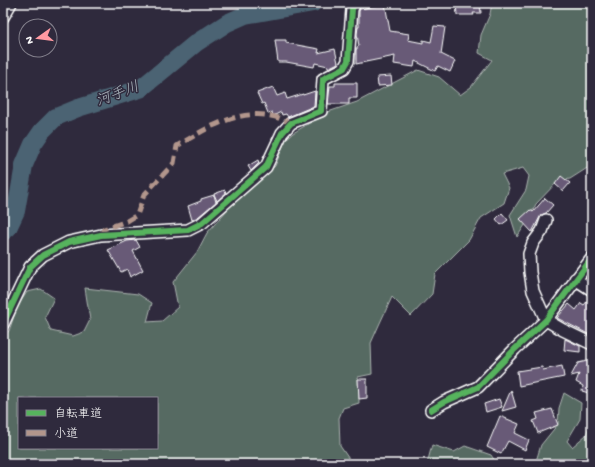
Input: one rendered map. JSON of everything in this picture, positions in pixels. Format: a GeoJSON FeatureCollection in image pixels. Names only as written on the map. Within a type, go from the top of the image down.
{"type":"FeatureCollection","features":[{"type":"Feature","properties":{"kind":"street"},"geometry":{"type":"LineString","coordinates":[[3,20],[3,17],[11,3]]}},
{"type":"Feature","properties":{"kind":"street"},"geometry":{"type":"LineString","coordinates":[[3,324],[30,267],[43,255],[69,242],[101,235],[188,230],[202,223],[266,167],[282,133],[292,123],[321,111],[323,79],[344,68],[348,61],[352,9],[355,3]]}},
{"type":"Feature","properties":{"kind":"street"},"geometry":{"type":"LineString","coordinates":[[546,220],[542,231],[533,243],[529,254],[533,291],[546,320],[592,344]]}},
{"type":"Feature","properties":{"kind":"street"},"geometry":{"type":"LineString","coordinates":[[432,410],[444,402],[478,387],[546,320],[592,258]]}},
{"type":"Feature","properties":{"kind":"street"},"geometry":{"type":"LineString","coordinates":[[575,279],[592,290]]}},
{"type":"Feature","properties":{"kind":"green space"},"geometry":{"type":"Polygon","coordinates":[[[492,3],[592,3],[592,165],[570,179],[558,181],[536,204],[517,237],[510,215],[526,190],[529,176],[523,168],[502,174],[509,188],[504,203],[481,218],[469,240],[435,274],[432,294],[411,316],[392,297],[371,343],[372,374],[358,377],[359,403],[343,408],[339,418],[340,446],[351,462],[365,464],[3,464],[3,337],[9,331],[17,307],[27,292],[41,289],[54,298],[45,317],[51,331],[73,336],[84,332],[90,320],[85,288],[138,294],[152,303],[147,322],[162,321],[178,307],[173,282],[197,252],[207,233],[234,202],[275,166],[286,139],[293,133],[328,112],[357,102],[418,70],[439,77],[460,95],[471,87],[492,60],[479,53],[481,35],[490,14],[492,3]]]}},
{"type":"Feature","properties":{"kind":"green space"},"geometry":{"type":"Polygon","coordinates":[[[564,393],[581,403],[580,419],[567,441],[572,447],[586,435],[592,417],[592,464],[532,464],[536,461],[541,445],[558,424],[559,408],[564,393]]]}},
{"type":"Feature","properties":{"kind":"green space"},"geometry":{"type":"Polygon","coordinates":[[[432,445],[454,452],[465,446],[491,455],[497,464],[427,464],[432,445]]]}},
{"type":"Feature","properties":{"kind":"building"},"geometry":{"type":"Polygon","coordinates":[[[456,3],[480,3],[481,13],[473,13],[474,15],[457,15],[456,3]]]}},
{"type":"Feature","properties":{"kind":"building"},"geometry":{"type":"Polygon","coordinates":[[[385,4],[390,31],[409,34],[408,40],[423,43],[423,40],[431,42],[434,26],[445,27],[441,54],[455,61],[450,72],[438,66],[435,71],[415,61],[414,67],[394,64],[395,56],[356,64],[356,49],[359,46],[357,34],[359,27],[359,11],[360,9],[385,4]]]}},
{"type":"Feature","properties":{"kind":"building"},"geometry":{"type":"Polygon","coordinates":[[[275,40],[286,40],[286,43],[319,49],[318,53],[335,49],[338,63],[328,68],[328,66],[315,63],[314,67],[278,62],[275,40]]]}},
{"type":"Feature","properties":{"kind":"building"},"geometry":{"type":"Polygon","coordinates":[[[391,76],[392,85],[378,86],[377,77],[391,76]]]}},
{"type":"Feature","properties":{"kind":"building"},"geometry":{"type":"Polygon","coordinates":[[[335,83],[357,83],[357,98],[349,98],[349,104],[328,104],[330,86],[335,86],[335,83]]]}},
{"type":"Feature","properties":{"kind":"building"},"geometry":{"type":"Polygon","coordinates":[[[273,87],[277,96],[285,93],[287,99],[315,91],[314,106],[288,117],[286,114],[282,115],[281,112],[273,116],[272,112],[268,113],[264,103],[262,104],[257,93],[273,87]]]}},
{"type":"Feature","properties":{"kind":"building"},"geometry":{"type":"Polygon","coordinates":[[[258,160],[259,163],[251,171],[248,166],[258,160]]]}},
{"type":"Feature","properties":{"kind":"building"},"geometry":{"type":"Polygon","coordinates":[[[561,176],[570,183],[563,191],[555,184],[561,176]]]}},
{"type":"Feature","properties":{"kind":"building"},"geometry":{"type":"Polygon","coordinates":[[[225,190],[226,193],[217,201],[214,194],[225,190]]]}},
{"type":"Feature","properties":{"kind":"building"},"geometry":{"type":"Polygon","coordinates":[[[214,195],[216,202],[192,220],[188,206],[201,201],[201,199],[214,195]]]}},
{"type":"Feature","properties":{"kind":"building"},"geometry":{"type":"Polygon","coordinates":[[[545,198],[553,205],[546,213],[541,215],[532,232],[520,219],[530,210],[533,212],[545,198]]]}},
{"type":"Feature","properties":{"kind":"building"},"geometry":{"type":"Polygon","coordinates":[[[502,213],[508,220],[501,225],[496,219],[502,213]]]}},
{"type":"Feature","properties":{"kind":"building"},"geometry":{"type":"Polygon","coordinates":[[[136,240],[140,247],[133,251],[143,270],[130,277],[127,269],[121,272],[108,250],[127,241],[136,240]]]}},
{"type":"Feature","properties":{"kind":"building"},"geometry":{"type":"Polygon","coordinates":[[[591,297],[592,336],[557,318],[569,304],[576,310],[581,303],[584,305],[591,297]]]}},
{"type":"Feature","properties":{"kind":"building"},"geometry":{"type":"Polygon","coordinates":[[[565,339],[580,346],[580,352],[564,350],[565,339]]]}},
{"type":"Feature","properties":{"kind":"building"},"geometry":{"type":"Polygon","coordinates":[[[592,360],[592,367],[588,374],[592,375],[592,394],[582,391],[583,386],[576,382],[579,374],[571,376],[578,363],[592,360]]]}},
{"type":"Feature","properties":{"kind":"building"},"geometry":{"type":"Polygon","coordinates":[[[562,366],[564,377],[519,386],[517,371],[542,367],[543,370],[562,366]]]}},
{"type":"Feature","properties":{"kind":"building"},"geometry":{"type":"Polygon","coordinates":[[[358,379],[367,379],[367,398],[359,399],[358,379]]]}},
{"type":"Feature","properties":{"kind":"building"},"geometry":{"type":"Polygon","coordinates":[[[511,390],[516,407],[502,411],[511,390]]]}},
{"type":"Feature","properties":{"kind":"building"},"geometry":{"type":"Polygon","coordinates":[[[499,399],[502,407],[486,412],[484,404],[499,399]]]}},
{"type":"Feature","properties":{"kind":"building"},"geometry":{"type":"Polygon","coordinates":[[[552,409],[558,425],[538,433],[533,421],[538,419],[536,413],[552,409]]]}},
{"type":"Feature","properties":{"kind":"building"},"geometry":{"type":"Polygon","coordinates":[[[500,416],[519,424],[515,433],[529,440],[525,450],[508,441],[501,454],[487,447],[500,416]]]}},
{"type":"Feature","properties":{"kind":"waterway","name":"河手川"},"geometry":{"type":"LineString","coordinates":[[3,232],[8,228],[16,211],[24,165],[33,144],[42,131],[56,117],[78,108],[140,89],[196,43],[227,23],[245,15],[313,3]]}},
{"type":"Feature","properties":{"kind":"marked path"},"geometry":{"type":"LineString","coordinates":[[101,235],[104,229],[127,221],[137,215],[144,195],[174,163],[177,146],[210,127],[246,115],[271,116],[291,123]]}},
{"type":"Feature","properties":{"kind":"cycle path"},"geometry":{"type":"LineString","coordinates":[[3,324],[30,267],[43,255],[69,242],[101,235],[188,230],[202,223],[266,167],[282,133],[291,123],[321,111],[323,79],[344,68],[348,61],[352,9],[355,3]]}},
{"type":"Feature","properties":{"kind":"cycle path"},"geometry":{"type":"LineString","coordinates":[[431,410],[444,402],[478,387],[546,320],[592,258]]}}]}
